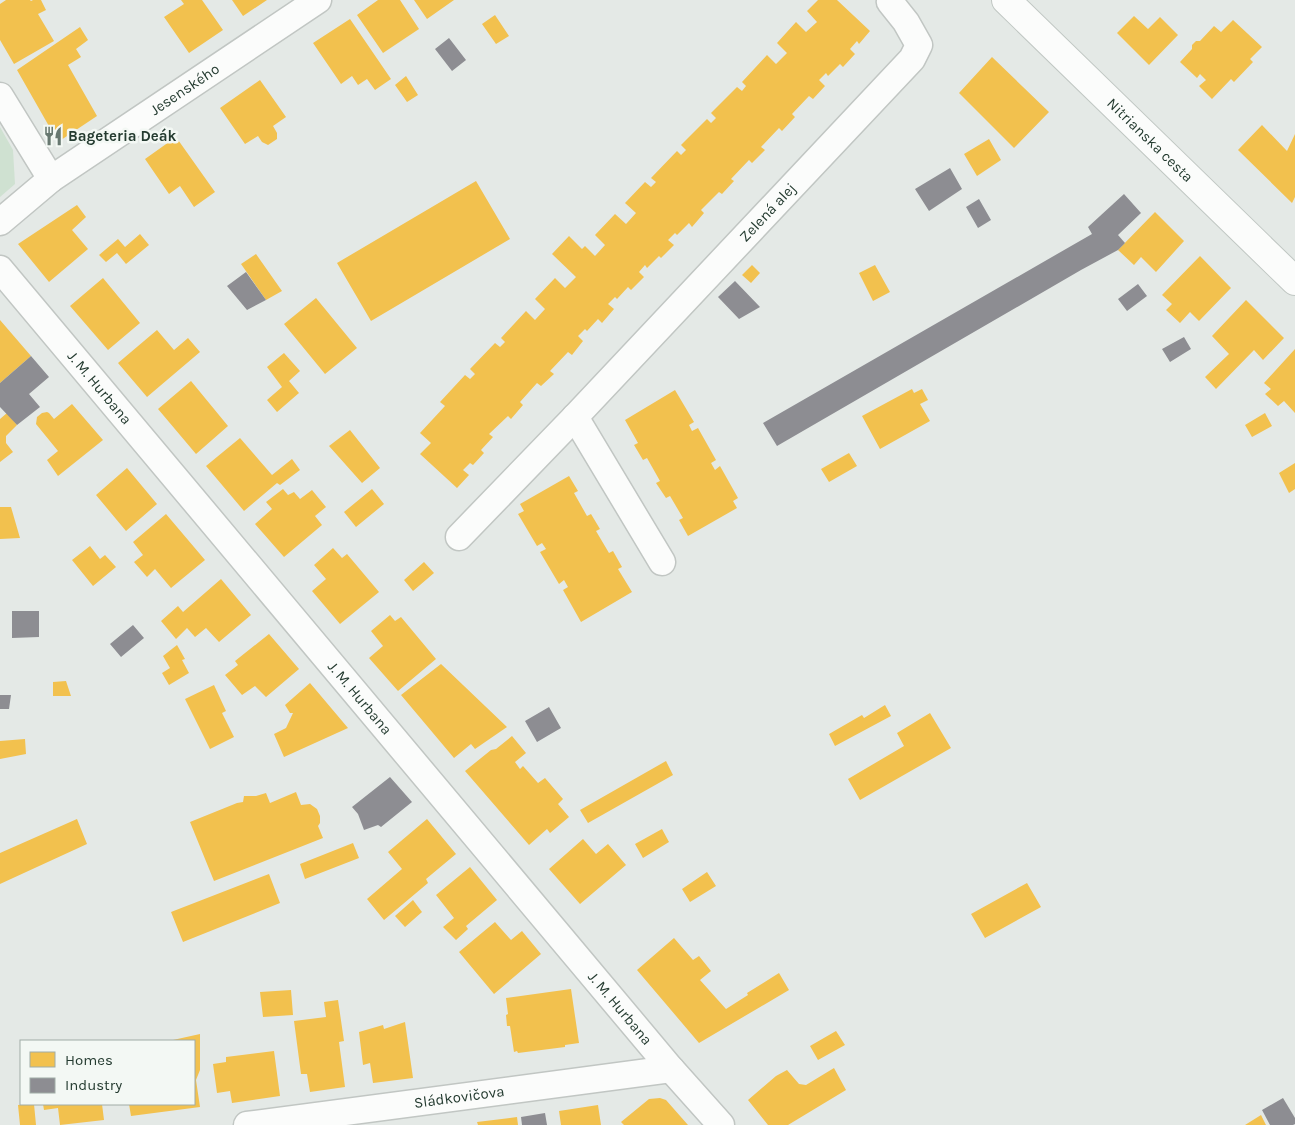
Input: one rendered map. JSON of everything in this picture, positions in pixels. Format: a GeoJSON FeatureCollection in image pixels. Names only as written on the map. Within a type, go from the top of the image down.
{"type":"FeatureCollection","features":[{"type":"Feature","properties":{"kind":"main road","name":"Nitrianska cesta"},"geometry":{"type":"LineString","coordinates":[[1006,0],[1295,281]]}},
{"type":"Feature","properties":{"kind":"street","name":"Jesenského"},"geometry":{"type":"LineString","coordinates":[[0,222],[51,178],[318,0]]}},
{"type":"Feature","properties":{"kind":"street","name":"Zelená alej"},"geometry":{"type":"LineString","coordinates":[[459,537],[575,417],[912,59],[919,46],[906,22],[890,2],[891,0]]}},
{"type":"Feature","properties":{"kind":"street"},"geometry":{"type":"LineString","coordinates":[[0,96],[51,178]]}},
{"type":"Feature","properties":{"kind":"street","name":"J. M. Hurbana"},"geometry":{"type":"LineString","coordinates":[[0,269],[671,1069],[722,1125]]}},
{"type":"Feature","properties":{"kind":"street"},"geometry":{"type":"LineString","coordinates":[[575,417],[662,562]]}},
{"type":"Feature","properties":{"kind":"street","name":"Sládkovičova"},"geometry":{"type":"LineString","coordinates":[[247,1125],[671,1069]]}},
{"type":"Feature","properties":{"kind":"green space"},"geometry":{"type":"Polygon","coordinates":[[[0,127],[13,150],[15,184],[0,197],[0,127]]]}},
{"type":"Feature","properties":{"kind":"building: Homes"},"geometry":{"type":"Polygon","coordinates":[[[6,0],[41,0],[46,10],[38,14],[54,41],[14,64],[0,40],[0,4],[6,0]]]}},
{"type":"Feature","properties":{"kind":"building: Homes"},"geometry":{"type":"Polygon","coordinates":[[[181,0],[202,0],[223,30],[189,53],[164,17],[184,4],[181,0]]]}},
{"type":"Feature","properties":{"kind":"building: Homes"},"geometry":{"type":"Polygon","coordinates":[[[232,0],[267,0],[243,16],[232,0]]]}},
{"type":"Feature","properties":{"kind":"building: Homes"},"geometry":{"type":"Polygon","coordinates":[[[378,0],[400,0],[419,29],[383,53],[357,15],[378,0]]]}},
{"type":"Feature","properties":{"kind":"building: Homes"},"geometry":{"type":"Polygon","coordinates":[[[414,0],[454,0],[427,19],[414,0]]]}},
{"type":"Feature","properties":{"kind":"building: Homes"},"geometry":{"type":"Polygon","coordinates":[[[818,0],[837,0],[870,31],[859,44],[857,41],[850,49],[855,54],[843,67],[840,64],[828,76],[826,73],[819,80],[825,86],[813,99],[809,96],[792,114],[795,117],[782,131],[779,128],[761,147],[765,150],[752,163],[749,160],[731,179],[734,181],[722,194],[719,192],[701,210],[704,213],[692,227],[689,223],[677,235],[675,233],[668,240],[674,245],[647,268],[645,265],[639,272],[644,277],[631,290],[628,287],[617,299],[615,297],[608,304],[614,309],[602,323],[598,319],[587,331],[585,329],[578,336],[583,341],[572,355],[568,352],[550,371],[554,374],[541,386],[537,383],[520,402],[523,405],[511,419],[508,416],[489,434],[493,437],[481,450],[484,453],[473,465],[470,463],[463,470],[469,475],[457,488],[420,454],[431,443],[420,433],[445,406],[440,402],[465,375],[470,379],[475,374],[470,369],[495,343],[500,347],[505,342],[501,338],[526,311],[535,320],[545,309],[535,299],[555,278],[565,288],[576,277],[552,254],[569,236],[582,249],[585,246],[595,256],[605,245],[595,235],[615,214],[626,224],[636,213],[625,203],[645,182],[651,187],[656,182],[651,178],[677,151],[681,155],[686,150],[681,145],[707,119],[711,123],[716,118],[711,113],[737,87],[742,91],[746,86],[742,82],[767,55],[776,64],[787,53],[777,43],[796,22],[806,32],[817,22],[807,11],[818,0]]]}},
{"type":"Feature","properties":{"kind":"building: Homes"},"geometry":{"type":"Polygon","coordinates":[[[495,15],[509,36],[496,44],[482,24],[495,15]]]}},
{"type":"Feature","properties":{"kind":"building: Homes"},"geometry":{"type":"Polygon","coordinates":[[[1134,16],[1148,29],[1160,17],[1178,35],[1149,65],[1117,33],[1134,16]]]}},
{"type":"Feature","properties":{"kind":"building: Homes"},"geometry":{"type":"Polygon","coordinates":[[[350,19],[391,79],[375,90],[367,79],[358,85],[352,76],[341,84],[313,43],[350,19]]]}},
{"type":"Feature","properties":{"kind":"building: Homes"},"geometry":{"type":"Polygon","coordinates":[[[1233,20],[1262,47],[1250,59],[1253,62],[1234,82],[1231,79],[1212,99],[1199,86],[1206,80],[1200,74],[1197,78],[1180,62],[1192,49],[1192,45],[1196,41],[1200,41],[1214,26],[1221,32],[1233,20]]]}},
{"type":"Feature","properties":{"kind":"building: Homes"},"geometry":{"type":"Polygon","coordinates":[[[80,27],[88,40],[76,49],[81,57],[68,65],[97,116],[58,142],[17,70],[80,27]]]}},
{"type":"Feature","properties":{"kind":"building: Homes"},"geometry":{"type":"Polygon","coordinates":[[[992,57],[1049,112],[1014,148],[959,93],[992,57]]]}},
{"type":"Feature","properties":{"kind":"building: Homes"},"geometry":{"type":"Polygon","coordinates":[[[406,76],[418,95],[407,102],[395,85],[406,76]]]}},
{"type":"Feature","properties":{"kind":"building: Homes"},"geometry":{"type":"Polygon","coordinates":[[[260,80],[286,117],[273,126],[277,133],[277,139],[268,145],[262,142],[258,136],[245,144],[220,108],[260,80]]]}},
{"type":"Feature","properties":{"kind":"building: Homes"},"geometry":{"type":"Polygon","coordinates":[[[1262,125],[1287,151],[1295,134],[1295,197],[1292,203],[1238,150],[1262,125]]]}},
{"type":"Feature","properties":{"kind":"building: Homes"},"geometry":{"type":"Polygon","coordinates":[[[176,137],[215,192],[194,207],[180,186],[169,194],[145,159],[176,137]]]}},
{"type":"Feature","properties":{"kind":"building: Homes"},"geometry":{"type":"Polygon","coordinates":[[[989,139],[1001,160],[977,176],[964,154],[989,139]]]}},
{"type":"Feature","properties":{"kind":"building: Homes"},"geometry":{"type":"Polygon","coordinates":[[[476,181],[510,239],[371,321],[337,263],[476,181]]]}},
{"type":"Feature","properties":{"kind":"building: Homes"},"geometry":{"type":"Polygon","coordinates":[[[77,205],[86,217],[72,230],[88,249],[49,282],[18,244],[77,205]]]}},
{"type":"Feature","properties":{"kind":"building: Homes"},"geometry":{"type":"Polygon","coordinates":[[[1155,212],[1184,241],[1156,272],[1141,257],[1134,265],[1118,250],[1155,212]]]}},
{"type":"Feature","properties":{"kind":"building: Homes"},"geometry":{"type":"Polygon","coordinates":[[[140,234],[149,245],[126,264],[117,253],[106,262],[99,255],[118,239],[125,247],[140,234]]]}},
{"type":"Feature","properties":{"kind":"building: Homes"},"geometry":{"type":"Polygon","coordinates":[[[256,254],[282,291],[266,300],[241,264],[256,254]]]}},
{"type":"Feature","properties":{"kind":"building: Homes"},"geometry":{"type":"Polygon","coordinates":[[[1200,256],[1231,288],[1199,321],[1190,312],[1180,323],[1166,310],[1172,304],[1162,295],[1200,256]]]}},
{"type":"Feature","properties":{"kind":"building: Homes"},"geometry":{"type":"Polygon","coordinates":[[[752,265],[760,273],[751,283],[742,275],[752,265]]]}},
{"type":"Feature","properties":{"kind":"building: Homes"},"geometry":{"type":"Polygon","coordinates":[[[875,265],[890,292],[873,301],[859,273],[875,265]]]}},
{"type":"Feature","properties":{"kind":"building: Homes"},"geometry":{"type":"Polygon","coordinates":[[[103,278],[140,323],[108,350],[70,306],[103,278]]]}},
{"type":"Feature","properties":{"kind":"building: Homes"},"geometry":{"type":"Polygon","coordinates":[[[316,298],[357,348],[325,374],[284,324],[316,298]]]}},
{"type":"Feature","properties":{"kind":"building: Homes"},"geometry":{"type":"Polygon","coordinates":[[[1246,300],[1284,338],[1263,360],[1254,350],[1216,389],[1205,377],[1229,354],[1212,336],[1246,300]]]}},
{"type":"Feature","properties":{"kind":"building: Homes"},"geometry":{"type":"Polygon","coordinates":[[[0,320],[31,356],[0,383],[0,320]]]}},
{"type":"Feature","properties":{"kind":"building: Homes"},"geometry":{"type":"Polygon","coordinates":[[[157,330],[174,350],[188,338],[200,352],[147,397],[118,363],[157,330]]]}},
{"type":"Feature","properties":{"kind":"building: Homes"},"geometry":{"type":"Polygon","coordinates":[[[1295,349],[1295,413],[1284,401],[1278,406],[1265,394],[1271,389],[1264,383],[1295,349]]]}},
{"type":"Feature","properties":{"kind":"building: Homes"},"geometry":{"type":"Polygon","coordinates":[[[284,353],[300,371],[289,381],[299,393],[277,412],[267,400],[282,387],[267,367],[284,353]]]}},
{"type":"Feature","properties":{"kind":"building: Homes"},"geometry":{"type":"Polygon","coordinates":[[[191,381],[228,426],[196,454],[158,409],[191,381]]]}},
{"type":"Feature","properties":{"kind":"building: Homes"},"geometry":{"type":"Polygon","coordinates":[[[912,389],[914,393],[922,389],[928,400],[920,404],[930,421],[880,449],[862,416],[912,389]]]}},
{"type":"Feature","properties":{"kind":"building: Homes"},"geometry":{"type":"Polygon","coordinates":[[[675,390],[694,422],[689,425],[692,431],[698,428],[716,460],[711,463],[715,470],[720,466],[738,498],[733,501],[737,508],[688,536],[679,520],[683,518],[670,496],[666,498],[656,483],[660,481],[647,458],[643,460],[634,445],[638,443],[625,420],[675,390]]]}},
{"type":"Feature","properties":{"kind":"building: Homes"},"geometry":{"type":"Polygon","coordinates":[[[72,404],[103,440],[58,476],[47,460],[58,451],[36,424],[37,417],[47,412],[54,419],[72,404]]]}},
{"type":"Feature","properties":{"kind":"building: Homes"},"geometry":{"type":"Polygon","coordinates":[[[7,413],[17,425],[6,436],[6,443],[13,452],[0,462],[0,419],[7,413]]]}},
{"type":"Feature","properties":{"kind":"building: Homes"},"geometry":{"type":"Polygon","coordinates":[[[1265,413],[1272,426],[1252,437],[1245,425],[1265,413]]]}},
{"type":"Feature","properties":{"kind":"building: Homes"},"geometry":{"type":"Polygon","coordinates":[[[350,430],[380,468],[362,483],[329,446],[350,430]]]}},
{"type":"Feature","properties":{"kind":"building: Homes"},"geometry":{"type":"Polygon","coordinates":[[[240,438],[272,475],[292,459],[300,470],[280,485],[277,483],[244,511],[206,466],[240,438]]]}},
{"type":"Feature","properties":{"kind":"building: Homes"},"geometry":{"type":"Polygon","coordinates":[[[849,453],[857,466],[829,482],[821,469],[849,453]]]}},
{"type":"Feature","properties":{"kind":"building: Homes"},"geometry":{"type":"Polygon","coordinates":[[[1295,463],[1295,489],[1289,493],[1279,473],[1295,463]]]}},
{"type":"Feature","properties":{"kind":"building: Homes"},"geometry":{"type":"Polygon","coordinates":[[[127,468],[157,504],[126,531],[96,495],[127,468]]]}},
{"type":"Feature","properties":{"kind":"building: Homes"},"geometry":{"type":"Polygon","coordinates":[[[569,476],[578,491],[574,493],[587,516],[591,514],[600,529],[596,531],[609,553],[613,551],[622,567],[618,569],[632,592],[581,622],[563,590],[568,587],[564,580],[559,584],[540,552],[546,549],[542,543],[537,546],[518,514],[524,511],[520,504],[569,476]]]}},
{"type":"Feature","properties":{"kind":"building: Homes"},"geometry":{"type":"Polygon","coordinates":[[[283,489],[288,495],[294,492],[300,499],[312,490],[326,507],[315,516],[322,525],[284,557],[255,524],[272,509],[266,502],[283,489]]]}},
{"type":"Feature","properties":{"kind":"building: Homes"},"geometry":{"type":"Polygon","coordinates":[[[372,489],[384,504],[356,527],[344,512],[372,489]]]}},
{"type":"Feature","properties":{"kind":"building: Homes"},"geometry":{"type":"Polygon","coordinates":[[[0,507],[11,507],[20,538],[0,539],[0,507]]]}},
{"type":"Feature","properties":{"kind":"building: Homes"},"geometry":{"type":"Polygon","coordinates":[[[166,514],[205,560],[171,588],[155,569],[147,577],[134,562],[143,555],[133,542],[166,514]]]}},
{"type":"Feature","properties":{"kind":"building: Homes"},"geometry":{"type":"Polygon","coordinates":[[[90,546],[100,559],[105,555],[116,567],[93,586],[72,560],[90,546]]]}},
{"type":"Feature","properties":{"kind":"building: Homes"},"geometry":{"type":"Polygon","coordinates":[[[333,548],[342,558],[347,554],[379,592],[340,624],[312,591],[326,579],[314,565],[333,548]]]}},
{"type":"Feature","properties":{"kind":"building: Homes"},"geometry":{"type":"Polygon","coordinates":[[[424,562],[434,573],[413,591],[404,580],[424,562]]]}},
{"type":"Feature","properties":{"kind":"building: Homes"},"geometry":{"type":"Polygon","coordinates":[[[221,579],[251,615],[219,642],[206,628],[195,637],[187,628],[176,639],[161,621],[178,606],[183,612],[221,579]]]}},
{"type":"Feature","properties":{"kind":"building: Homes"},"geometry":{"type":"Polygon","coordinates":[[[390,615],[395,621],[401,617],[436,659],[398,691],[369,658],[383,646],[371,631],[390,615]]]}},
{"type":"Feature","properties":{"kind":"building: Homes"},"geometry":{"type":"Polygon","coordinates":[[[269,634],[299,669],[266,697],[255,686],[242,695],[225,675],[238,665],[235,661],[269,634]]]}},
{"type":"Feature","properties":{"kind":"building: Homes"},"geometry":{"type":"Polygon","coordinates":[[[177,645],[185,659],[182,660],[189,673],[169,685],[162,673],[170,668],[163,656],[177,645]]]}},
{"type":"Feature","properties":{"kind":"building: Homes"},"geometry":{"type":"Polygon","coordinates":[[[441,664],[507,727],[475,749],[471,744],[454,758],[401,695],[441,664]]]}},
{"type":"Feature","properties":{"kind":"building: Homes"},"geometry":{"type":"Polygon","coordinates":[[[66,681],[71,696],[53,696],[53,682],[66,681]]]}},
{"type":"Feature","properties":{"kind":"building: Homes"},"geometry":{"type":"Polygon","coordinates":[[[310,683],[348,728],[284,757],[274,734],[286,728],[293,713],[290,713],[285,705],[310,683]]]}},
{"type":"Feature","properties":{"kind":"building: Homes"},"geometry":{"type":"Polygon","coordinates":[[[214,685],[226,711],[222,713],[234,737],[210,749],[185,699],[214,685]]]}},
{"type":"Feature","properties":{"kind":"building: Homes"},"geometry":{"type":"Polygon","coordinates":[[[885,705],[891,716],[835,746],[829,734],[862,715],[864,718],[885,705]]]}},
{"type":"Feature","properties":{"kind":"building: Homes"},"geometry":{"type":"Polygon","coordinates":[[[930,713],[951,748],[860,800],[848,779],[904,746],[897,733],[930,713]]]}},
{"type":"Feature","properties":{"kind":"building: Homes"},"geometry":{"type":"Polygon","coordinates":[[[512,736],[526,753],[515,762],[520,769],[523,766],[538,783],[545,778],[563,799],[558,804],[569,817],[550,833],[547,829],[529,845],[465,771],[512,736]]]}},
{"type":"Feature","properties":{"kind":"building: Homes"},"geometry":{"type":"Polygon","coordinates":[[[25,739],[26,754],[0,759],[0,741],[25,739]]]}},
{"type":"Feature","properties":{"kind":"building: Homes"},"geometry":{"type":"Polygon","coordinates":[[[666,761],[673,775],[588,823],[580,810],[666,761]]]}},
{"type":"Feature","properties":{"kind":"building: Homes"},"geometry":{"type":"Polygon","coordinates":[[[296,792],[301,805],[310,804],[317,809],[320,816],[318,826],[323,838],[214,881],[190,822],[243,802],[244,796],[256,796],[266,793],[270,803],[296,792]]]}},
{"type":"Feature","properties":{"kind":"building: Homes"},"geometry":{"type":"Polygon","coordinates":[[[77,819],[87,844],[0,884],[0,853],[77,819]]]}},
{"type":"Feature","properties":{"kind":"building: Homes"},"geometry":{"type":"Polygon","coordinates":[[[427,819],[456,854],[426,879],[428,883],[384,920],[367,899],[402,869],[388,852],[427,819]]]}},
{"type":"Feature","properties":{"kind":"building: Homes"},"geometry":{"type":"Polygon","coordinates":[[[662,829],[669,842],[643,858],[635,844],[662,829]]]}},
{"type":"Feature","properties":{"kind":"building: Homes"},"geometry":{"type":"Polygon","coordinates":[[[583,839],[596,854],[608,844],[626,865],[580,904],[549,869],[583,839]]]}},
{"type":"Feature","properties":{"kind":"building: Homes"},"geometry":{"type":"Polygon","coordinates":[[[353,843],[359,858],[305,879],[300,864],[353,843]]]}},
{"type":"Feature","properties":{"kind":"building: Homes"},"geometry":{"type":"Polygon","coordinates":[[[470,867],[497,900],[466,926],[468,929],[456,940],[443,927],[454,918],[436,895],[470,867]]]}},
{"type":"Feature","properties":{"kind":"building: Homes"},"geometry":{"type":"Polygon","coordinates":[[[707,872],[716,886],[690,902],[682,889],[707,872]]]}},
{"type":"Feature","properties":{"kind":"building: Homes"},"geometry":{"type":"Polygon","coordinates":[[[269,874],[280,903],[183,942],[171,912],[269,874]]]}},
{"type":"Feature","properties":{"kind":"building: Homes"},"geometry":{"type":"Polygon","coordinates":[[[1027,883],[1041,907],[985,938],[971,914],[1027,883]]]}},
{"type":"Feature","properties":{"kind":"building: Homes"},"geometry":{"type":"Polygon","coordinates":[[[413,900],[422,912],[405,927],[395,916],[413,900]]]}},
{"type":"Feature","properties":{"kind":"building: Homes"},"geometry":{"type":"Polygon","coordinates":[[[495,922],[511,940],[522,931],[541,954],[494,994],[459,952],[495,922]]]}},
{"type":"Feature","properties":{"kind":"building: Homes"},"geometry":{"type":"Polygon","coordinates":[[[674,938],[693,960],[699,956],[711,971],[700,980],[726,1009],[779,973],[789,990],[699,1043],[637,970],[674,938]]]}},
{"type":"Feature","properties":{"kind":"building: Homes"},"geometry":{"type":"Polygon","coordinates":[[[571,989],[579,1043],[565,1045],[565,1047],[514,1052],[510,1026],[507,1026],[506,998],[571,989]]]}},
{"type":"Feature","properties":{"kind":"building: Homes"},"geometry":{"type":"Polygon","coordinates":[[[291,990],[293,1015],[263,1017],[260,992],[291,990]]]}},
{"type":"Feature","properties":{"kind":"building: Homes"},"geometry":{"type":"Polygon","coordinates":[[[338,1000],[344,1041],[339,1042],[345,1087],[310,1092],[307,1074],[301,1074],[294,1021],[326,1017],[324,1002],[338,1000]]]}},
{"type":"Feature","properties":{"kind":"building: Homes"},"geometry":{"type":"Polygon","coordinates":[[[405,1022],[413,1078],[373,1083],[370,1063],[363,1065],[359,1032],[383,1025],[384,1029],[405,1022]]]}},
{"type":"Feature","properties":{"kind":"building: Homes"},"geometry":{"type":"Polygon","coordinates":[[[836,1031],[845,1045],[818,1060],[810,1046],[836,1031]]]}},
{"type":"Feature","properties":{"kind":"building: Homes"},"geometry":{"type":"Polygon","coordinates":[[[200,1034],[200,1070],[196,1080],[200,1107],[131,1116],[129,1105],[195,1105],[195,1040],[173,1040],[200,1034]]]}},
{"type":"Feature","properties":{"kind":"building: Homes"},"geometry":{"type":"Polygon","coordinates":[[[274,1051],[280,1096],[232,1103],[230,1091],[217,1093],[213,1064],[226,1062],[226,1057],[274,1051]]]}},
{"type":"Feature","properties":{"kind":"building: Homes"},"geometry":{"type":"Polygon","coordinates":[[[834,1068],[846,1090],[788,1125],[768,1125],[748,1100],[776,1076],[787,1070],[799,1084],[806,1085],[834,1068]]]}},
{"type":"Feature","properties":{"kind":"building: Homes"},"geometry":{"type":"Polygon","coordinates":[[[660,1098],[666,1100],[688,1125],[624,1125],[621,1122],[649,1099],[660,1098]]]}},
{"type":"Feature","properties":{"kind":"building: Homes"},"geometry":{"type":"Polygon","coordinates":[[[18,1105],[34,1105],[36,1125],[20,1125],[18,1105]]]}},
{"type":"Feature","properties":{"kind":"building: Homes"},"geometry":{"type":"Polygon","coordinates":[[[43,1105],[102,1105],[104,1120],[60,1125],[58,1108],[44,1110],[43,1105]]]}},
{"type":"Feature","properties":{"kind":"building: Homes"},"geometry":{"type":"Polygon","coordinates":[[[598,1105],[601,1125],[561,1125],[559,1111],[598,1105]]]}},
{"type":"Feature","properties":{"kind":"building: Homes"},"geometry":{"type":"Polygon","coordinates":[[[1261,1115],[1266,1125],[1245,1125],[1261,1115]]]}},
{"type":"Feature","properties":{"kind":"building: Homes"},"geometry":{"type":"Polygon","coordinates":[[[517,1117],[518,1125],[478,1125],[477,1122],[517,1117]]]}},
{"type":"Feature","properties":{"kind":"building: Industry"},"geometry":{"type":"Polygon","coordinates":[[[449,38],[466,60],[452,71],[435,49],[449,38]]]}},
{"type":"Feature","properties":{"kind":"building: Industry"},"geometry":{"type":"Polygon","coordinates":[[[950,168],[962,189],[929,211],[915,189],[950,168]]]}},
{"type":"Feature","properties":{"kind":"building: Industry"},"geometry":{"type":"Polygon","coordinates":[[[1124,194],[1141,213],[1118,235],[1125,243],[1118,250],[777,446],[763,423],[1092,234],[1088,227],[1124,194]]]}},
{"type":"Feature","properties":{"kind":"building: Industry"},"geometry":{"type":"Polygon","coordinates":[[[979,199],[991,220],[978,228],[966,207],[979,199]]]}},
{"type":"Feature","properties":{"kind":"building: Industry"},"geometry":{"type":"Polygon","coordinates":[[[246,272],[266,300],[247,310],[227,286],[246,272]]]}},
{"type":"Feature","properties":{"kind":"building: Industry"},"geometry":{"type":"Polygon","coordinates":[[[735,281],[760,307],[739,319],[718,297],[735,281]]]}},
{"type":"Feature","properties":{"kind":"building: Industry"},"geometry":{"type":"Polygon","coordinates":[[[1138,284],[1147,296],[1127,311],[1118,299],[1138,284]]]}},
{"type":"Feature","properties":{"kind":"building: Industry"},"geometry":{"type":"Polygon","coordinates":[[[1184,337],[1191,349],[1170,362],[1162,349],[1184,337]]]}},
{"type":"Feature","properties":{"kind":"building: Industry"},"geometry":{"type":"Polygon","coordinates":[[[31,356],[49,377],[29,394],[40,407],[17,425],[0,407],[0,383],[31,356]]]}},
{"type":"Feature","properties":{"kind":"building: Industry"},"geometry":{"type":"Polygon","coordinates":[[[12,611],[39,611],[39,637],[12,638],[12,611]]]}},
{"type":"Feature","properties":{"kind":"building: Industry"},"geometry":{"type":"Polygon","coordinates":[[[133,625],[144,638],[121,657],[110,644],[133,625]]]}},
{"type":"Feature","properties":{"kind":"building: Industry"},"geometry":{"type":"Polygon","coordinates":[[[0,695],[11,695],[9,709],[0,709],[0,695]]]}},
{"type":"Feature","properties":{"kind":"building: Industry"},"geometry":{"type":"Polygon","coordinates":[[[549,707],[561,728],[537,742],[525,721],[549,707]]]}},
{"type":"Feature","properties":{"kind":"building: Industry"},"geometry":{"type":"Polygon","coordinates":[[[390,777],[412,802],[381,827],[378,825],[364,830],[358,814],[352,807],[390,777]]]}},
{"type":"Feature","properties":{"kind":"building: Industry"},"geometry":{"type":"Polygon","coordinates":[[[1283,1098],[1295,1118],[1295,1124],[1270,1125],[1262,1110],[1283,1098]]]}},
{"type":"Feature","properties":{"kind":"building: Industry"},"geometry":{"type":"Polygon","coordinates":[[[545,1113],[547,1125],[522,1125],[521,1117],[545,1113]]]}},
{"type":"Feature","properties":{"kind":"place","name":"Bageteria Deák"},"geometry":{"type":"Point","coordinates":[53,136]}}]}
